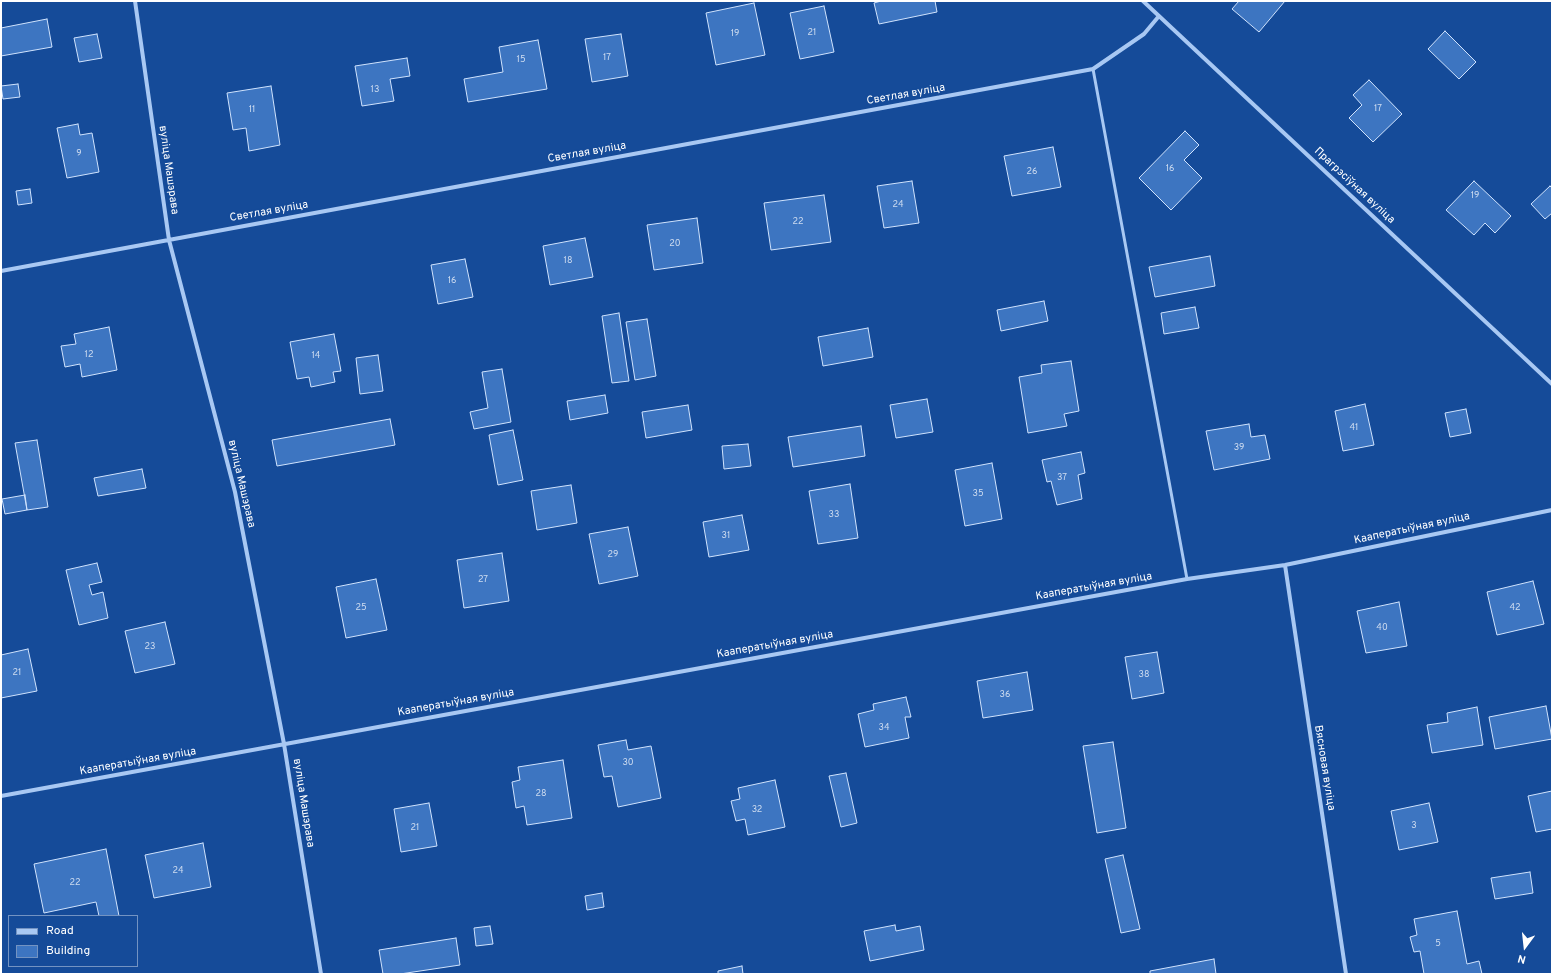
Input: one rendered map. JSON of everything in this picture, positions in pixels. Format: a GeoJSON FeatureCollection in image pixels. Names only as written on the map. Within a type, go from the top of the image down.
{"type":"FeatureCollection","features":[{"type":"Feature","properties":{"kind":"street","name":"вуліца Машэрава"},"geometry":{"type":"LineString","coordinates":[[135,1],[169,240],[235,492],[284,744],[321,974]]}},
{"type":"Feature","properties":{"kind":"street","name":"Прагрэсіўная вуліца"},"geometry":{"type":"LineString","coordinates":[[1143,1],[1552,384]]}},
{"type":"Feature","properties":{"kind":"street","name":"Светлая вуліца"},"geometry":{"type":"LineString","coordinates":[[1,271],[1093,69],[1144,34],[1159,16]]}},
{"type":"Feature","properties":{"kind":"street","name":"Кааператыўная вуліца"},"geometry":{"type":"LineString","coordinates":[[1,796],[1188,579],[1285,565],[1552,510]]}},
{"type":"Feature","properties":{"kind":"street","name":"Вясновая вуліца"},"geometry":{"type":"LineString","coordinates":[[1285,565],[1346,974]]}},
{"type":"Feature","properties":{"kind":"lane"},"geometry":{"type":"LineString","coordinates":[[1093,69],[1188,579]]}},
{"type":"Feature","properties":{"kind":"building"},"geometry":{"type":"Polygon","coordinates":[[[881,1],[935,1],[937,12],[879,24],[874,3],[881,1]]]}},
{"type":"Feature","properties":{"kind":"building"},"geometry":{"type":"Polygon","coordinates":[[[1239,1],[1285,1],[1259,32],[1232,9],[1239,1]]]}},
{"type":"Feature","properties":{"kind":"building"},"geometry":{"type":"Polygon","coordinates":[[[754,3],[765,55],[716,65],[706,13],[754,3]]]}},
{"type":"Feature","properties":{"kind":"building"},"geometry":{"type":"Polygon","coordinates":[[[824,6],[834,52],[800,59],[790,13],[824,6]]]}},
{"type":"Feature","properties":{"kind":"building"},"geometry":{"type":"Polygon","coordinates":[[[47,19],[52,47],[1,56],[1,28],[47,19]]]}},
{"type":"Feature","properties":{"kind":"building"},"geometry":{"type":"Polygon","coordinates":[[[1445,31],[1476,62],[1459,79],[1428,49],[1445,31]]]}},
{"type":"Feature","properties":{"kind":"building"},"geometry":{"type":"Polygon","coordinates":[[[97,34],[102,58],[79,62],[74,38],[97,34]]]}},
{"type":"Feature","properties":{"kind":"building"},"geometry":{"type":"Polygon","coordinates":[[[621,34],[628,76],[592,82],[585,39],[621,34]]]}},
{"type":"Feature","properties":{"kind":"building"},"geometry":{"type":"Polygon","coordinates":[[[538,40],[547,89],[468,102],[464,79],[503,72],[499,47],[538,40]]]}},
{"type":"Feature","properties":{"kind":"building"},"geometry":{"type":"Polygon","coordinates":[[[407,58],[410,76],[390,79],[394,101],[362,106],[355,66],[407,58]]]}},
{"type":"Feature","properties":{"kind":"building"},"geometry":{"type":"Polygon","coordinates":[[[1369,80],[1402,114],[1373,142],[1349,118],[1362,105],[1353,95],[1369,80]]]}},
{"type":"Feature","properties":{"kind":"building"},"geometry":{"type":"Polygon","coordinates":[[[18,84],[20,97],[3,99],[1,86],[18,84]]]}},
{"type":"Feature","properties":{"kind":"building"},"geometry":{"type":"Polygon","coordinates":[[[271,86],[280,145],[249,151],[246,128],[233,130],[227,93],[271,86]]]}},
{"type":"Feature","properties":{"kind":"building"},"geometry":{"type":"Polygon","coordinates":[[[78,124],[80,135],[92,133],[99,172],[67,178],[57,128],[78,124]]]}},
{"type":"Feature","properties":{"kind":"building"},"geometry":{"type":"Polygon","coordinates":[[[1185,131],[1199,145],[1184,160],[1202,178],[1171,210],[1139,178],[1185,131]]]}},
{"type":"Feature","properties":{"kind":"building"},"geometry":{"type":"Polygon","coordinates":[[[1053,147],[1061,187],[1012,196],[1004,156],[1053,147]]]}},
{"type":"Feature","properties":{"kind":"building"},"geometry":{"type":"Polygon","coordinates":[[[912,181],[919,223],[884,228],[877,186],[912,181]]]}},
{"type":"Feature","properties":{"kind":"building"},"geometry":{"type":"Polygon","coordinates":[[[1474,181],[1511,216],[1495,233],[1485,223],[1474,235],[1446,210],[1474,181]]]}},
{"type":"Feature","properties":{"kind":"building"},"geometry":{"type":"Polygon","coordinates":[[[1550,186],[1552,188],[1552,213],[1545,219],[1531,204],[1550,186]]]}},
{"type":"Feature","properties":{"kind":"building"},"geometry":{"type":"Polygon","coordinates":[[[30,189],[32,203],[18,205],[16,191],[30,189]]]}},
{"type":"Feature","properties":{"kind":"building"},"geometry":{"type":"Polygon","coordinates":[[[824,195],[831,242],[771,250],[764,203],[824,195]]]}},
{"type":"Feature","properties":{"kind":"building"},"geometry":{"type":"Polygon","coordinates":[[[697,218],[703,263],[654,270],[647,225],[697,218]]]}},
{"type":"Feature","properties":{"kind":"building"},"geometry":{"type":"Polygon","coordinates":[[[585,238],[593,277],[550,285],[543,246],[585,238]]]}},
{"type":"Feature","properties":{"kind":"building"},"geometry":{"type":"Polygon","coordinates":[[[1210,256],[1215,286],[1155,297],[1149,267],[1210,256]]]}},
{"type":"Feature","properties":{"kind":"building"},"geometry":{"type":"Polygon","coordinates":[[[465,259],[473,297],[438,304],[431,265],[465,259]]]}},
{"type":"Feature","properties":{"kind":"building"},"geometry":{"type":"Polygon","coordinates":[[[1044,301],[1048,321],[1001,331],[997,310],[1044,301]]]}},
{"type":"Feature","properties":{"kind":"building"},"geometry":{"type":"Polygon","coordinates":[[[1195,307],[1199,328],[1164,334],[1161,313],[1195,307]]]}},
{"type":"Feature","properties":{"kind":"building"},"geometry":{"type":"Polygon","coordinates":[[[619,313],[629,381],[612,383],[602,316],[619,313]]]}},
{"type":"Feature","properties":{"kind":"building"},"geometry":{"type":"Polygon","coordinates":[[[647,319],[656,376],[635,380],[626,322],[647,319]]]}},
{"type":"Feature","properties":{"kind":"building"},"geometry":{"type":"Polygon","coordinates":[[[109,327],[117,370],[82,377],[80,364],[65,367],[61,346],[76,344],[74,334],[109,327]]]}},
{"type":"Feature","properties":{"kind":"building"},"geometry":{"type":"Polygon","coordinates":[[[868,328],[873,357],[823,366],[818,337],[868,328]]]}},
{"type":"Feature","properties":{"kind":"building"},"geometry":{"type":"Polygon","coordinates":[[[334,334],[341,371],[333,372],[335,382],[311,387],[309,377],[297,379],[290,342],[334,334]]]}},
{"type":"Feature","properties":{"kind":"building"},"geometry":{"type":"Polygon","coordinates":[[[378,355],[383,391],[360,394],[356,358],[378,355]]]}},
{"type":"Feature","properties":{"kind":"building"},"geometry":{"type":"Polygon","coordinates":[[[1071,361],[1079,411],[1064,414],[1067,426],[1028,433],[1019,377],[1042,373],[1041,365],[1071,361]]]}},
{"type":"Feature","properties":{"kind":"building"},"geometry":{"type":"Polygon","coordinates":[[[502,369],[511,422],[474,429],[470,412],[488,408],[482,372],[502,369]]]}},
{"type":"Feature","properties":{"kind":"building"},"geometry":{"type":"Polygon","coordinates":[[[605,395],[608,413],[570,420],[567,401],[605,395]]]}},
{"type":"Feature","properties":{"kind":"building"},"geometry":{"type":"Polygon","coordinates":[[[927,399],[933,432],[896,438],[890,405],[927,399]]]}},
{"type":"Feature","properties":{"kind":"building"},"geometry":{"type":"Polygon","coordinates":[[[1365,404],[1374,445],[1343,451],[1335,411],[1365,404]]]}},
{"type":"Feature","properties":{"kind":"building"},"geometry":{"type":"Polygon","coordinates":[[[688,405],[692,430],[646,438],[642,412],[688,405]]]}},
{"type":"Feature","properties":{"kind":"building"},"geometry":{"type":"Polygon","coordinates":[[[1466,409],[1471,433],[1450,437],[1445,413],[1466,409]]]}},
{"type":"Feature","properties":{"kind":"building"},"geometry":{"type":"Polygon","coordinates":[[[390,419],[395,445],[277,466],[272,440],[390,419]]]}},
{"type":"Feature","properties":{"kind":"building"},"geometry":{"type":"Polygon","coordinates":[[[1249,424],[1251,437],[1265,435],[1270,459],[1214,470],[1206,431],[1249,424]]]}},
{"type":"Feature","properties":{"kind":"building"},"geometry":{"type":"Polygon","coordinates":[[[861,426],[865,456],[793,467],[788,437],[861,426]]]}},
{"type":"Feature","properties":{"kind":"building"},"geometry":{"type":"Polygon","coordinates":[[[513,430],[523,480],[498,485],[489,435],[513,430]]]}},
{"type":"Feature","properties":{"kind":"building"},"geometry":{"type":"Polygon","coordinates":[[[37,440],[48,507],[27,510],[15,443],[37,440]]]}},
{"type":"Feature","properties":{"kind":"building"},"geometry":{"type":"Polygon","coordinates":[[[748,444],[751,466],[724,469],[722,446],[748,444]]]}},
{"type":"Feature","properties":{"kind":"building"},"geometry":{"type":"Polygon","coordinates":[[[1081,452],[1085,473],[1078,475],[1082,499],[1057,505],[1051,481],[1047,482],[1042,460],[1081,452]]]}},
{"type":"Feature","properties":{"kind":"building"},"geometry":{"type":"Polygon","coordinates":[[[992,463],[1002,519],[965,526],[955,470],[992,463]]]}},
{"type":"Feature","properties":{"kind":"building"},"geometry":{"type":"Polygon","coordinates":[[[142,469],[146,488],[98,496],[94,478],[142,469]]]}},
{"type":"Feature","properties":{"kind":"building"},"geometry":{"type":"Polygon","coordinates":[[[850,484],[858,538],[818,544],[809,491],[850,484]]]}},
{"type":"Feature","properties":{"kind":"building"},"geometry":{"type":"Polygon","coordinates":[[[571,485],[577,523],[537,530],[531,491],[571,485]]]}},
{"type":"Feature","properties":{"kind":"building"},"geometry":{"type":"Polygon","coordinates":[[[25,495],[27,510],[5,514],[2,499],[25,495]]]}},
{"type":"Feature","properties":{"kind":"building"},"geometry":{"type":"Polygon","coordinates":[[[742,515],[749,550],[709,557],[703,522],[742,515]]]}},
{"type":"Feature","properties":{"kind":"building"},"geometry":{"type":"Polygon","coordinates":[[[628,527],[638,576],[599,584],[589,534],[628,527]]]}},
{"type":"Feature","properties":{"kind":"building"},"geometry":{"type":"Polygon","coordinates":[[[502,553],[509,601],[464,608],[457,560],[502,553]]]}},
{"type":"Feature","properties":{"kind":"building"},"geometry":{"type":"Polygon","coordinates":[[[97,563],[102,582],[89,585],[92,595],[103,592],[108,618],[79,625],[66,570],[97,563]]]}},
{"type":"Feature","properties":{"kind":"building"},"geometry":{"type":"Polygon","coordinates":[[[376,579],[387,630],[346,638],[336,587],[376,579]]]}},
{"type":"Feature","properties":{"kind":"building"},"geometry":{"type":"Polygon","coordinates":[[[1533,581],[1544,624],[1497,635],[1487,592],[1533,581]]]}},
{"type":"Feature","properties":{"kind":"building"},"geometry":{"type":"Polygon","coordinates":[[[1399,602],[1407,646],[1366,653],[1357,611],[1399,602]]]}},
{"type":"Feature","properties":{"kind":"building"},"geometry":{"type":"Polygon","coordinates":[[[165,622],[175,664],[135,673],[125,631],[165,622]]]}},
{"type":"Feature","properties":{"kind":"building"},"geometry":{"type":"Polygon","coordinates":[[[28,649],[37,691],[1,698],[1,655],[28,649]]]}},
{"type":"Feature","properties":{"kind":"building"},"geometry":{"type":"Polygon","coordinates":[[[1157,652],[1164,693],[1132,699],[1125,657],[1157,652]]]}},
{"type":"Feature","properties":{"kind":"building"},"geometry":{"type":"Polygon","coordinates":[[[1027,672],[1033,710],[983,718],[977,681],[1027,672]]]}},
{"type":"Feature","properties":{"kind":"building"},"geometry":{"type":"Polygon","coordinates":[[[906,697],[911,717],[905,717],[909,738],[865,747],[858,714],[874,710],[873,704],[906,697]]]}},
{"type":"Feature","properties":{"kind":"building"},"geometry":{"type":"Polygon","coordinates":[[[1546,706],[1552,739],[1495,749],[1489,717],[1546,706]]]}},
{"type":"Feature","properties":{"kind":"building"},"geometry":{"type":"Polygon","coordinates":[[[1477,707],[1483,745],[1432,753],[1427,725],[1448,722],[1447,713],[1477,707]]]}},
{"type":"Feature","properties":{"kind":"building"},"geometry":{"type":"Polygon","coordinates":[[[626,740],[628,750],[651,746],[661,798],[618,807],[612,776],[604,777],[598,745],[626,740]]]}},
{"type":"Feature","properties":{"kind":"building"},"geometry":{"type":"Polygon","coordinates":[[[1113,742],[1126,828],[1097,833],[1083,746],[1113,742]]]}},
{"type":"Feature","properties":{"kind":"building"},"geometry":{"type":"Polygon","coordinates":[[[563,760],[572,818],[527,825],[524,806],[516,808],[512,782],[520,780],[518,767],[563,760]]]}},
{"type":"Feature","properties":{"kind":"building"},"geometry":{"type":"Polygon","coordinates":[[[846,773],[857,823],[841,827],[829,776],[846,773]]]}},
{"type":"Feature","properties":{"kind":"building"},"geometry":{"type":"Polygon","coordinates":[[[775,780],[785,827],[748,835],[745,819],[736,821],[731,801],[740,799],[738,788],[775,780]]]}},
{"type":"Feature","properties":{"kind":"building"},"geometry":{"type":"Polygon","coordinates":[[[1552,791],[1552,829],[1536,832],[1528,796],[1552,791]]]}},
{"type":"Feature","properties":{"kind":"building"},"geometry":{"type":"Polygon","coordinates":[[[429,803],[437,846],[401,852],[394,809],[429,803]]]}},
{"type":"Feature","properties":{"kind":"building"},"geometry":{"type":"Polygon","coordinates":[[[1429,803],[1438,842],[1399,850],[1391,811],[1429,803]]]}},
{"type":"Feature","properties":{"kind":"building"},"geometry":{"type":"Polygon","coordinates":[[[203,843],[211,887],[154,898],[145,855],[203,843]]]}},
{"type":"Feature","properties":{"kind":"building"},"geometry":{"type":"Polygon","coordinates":[[[106,849],[119,915],[99,915],[96,902],[44,913],[34,864],[106,849]]]}},
{"type":"Feature","properties":{"kind":"building"},"geometry":{"type":"Polygon","coordinates":[[[1123,855],[1140,929],[1121,933],[1105,859],[1123,855]]]}},
{"type":"Feature","properties":{"kind":"building"},"geometry":{"type":"Polygon","coordinates":[[[1530,872],[1533,893],[1495,899],[1491,878],[1530,872]]]}},
{"type":"Feature","properties":{"kind":"building"},"geometry":{"type":"Polygon","coordinates":[[[602,893],[604,907],[587,910],[585,896],[602,893]]]}},
{"type":"Feature","properties":{"kind":"building"},"geometry":{"type":"Polygon","coordinates":[[[1457,911],[1467,964],[1479,961],[1482,974],[1424,974],[1420,951],[1414,952],[1410,937],[1417,935],[1414,919],[1457,911]]]}},
{"type":"Feature","properties":{"kind":"building"},"geometry":{"type":"Polygon","coordinates":[[[895,925],[896,931],[920,926],[924,950],[870,961],[864,931],[895,925]]]}},
{"type":"Feature","properties":{"kind":"building"},"geometry":{"type":"Polygon","coordinates":[[[490,926],[493,944],[476,946],[474,928],[490,926]]]}},
{"type":"Feature","properties":{"kind":"building"},"geometry":{"type":"Polygon","coordinates":[[[456,938],[460,965],[400,974],[383,974],[379,950],[456,938]]]}},
{"type":"Feature","properties":{"kind":"building"},"geometry":{"type":"Polygon","coordinates":[[[1214,959],[1216,974],[1150,974],[1150,971],[1214,959]]]}},
{"type":"Feature","properties":{"kind":"building"},"geometry":{"type":"Polygon","coordinates":[[[742,966],[743,974],[718,974],[718,971],[742,966]]]}}]}
